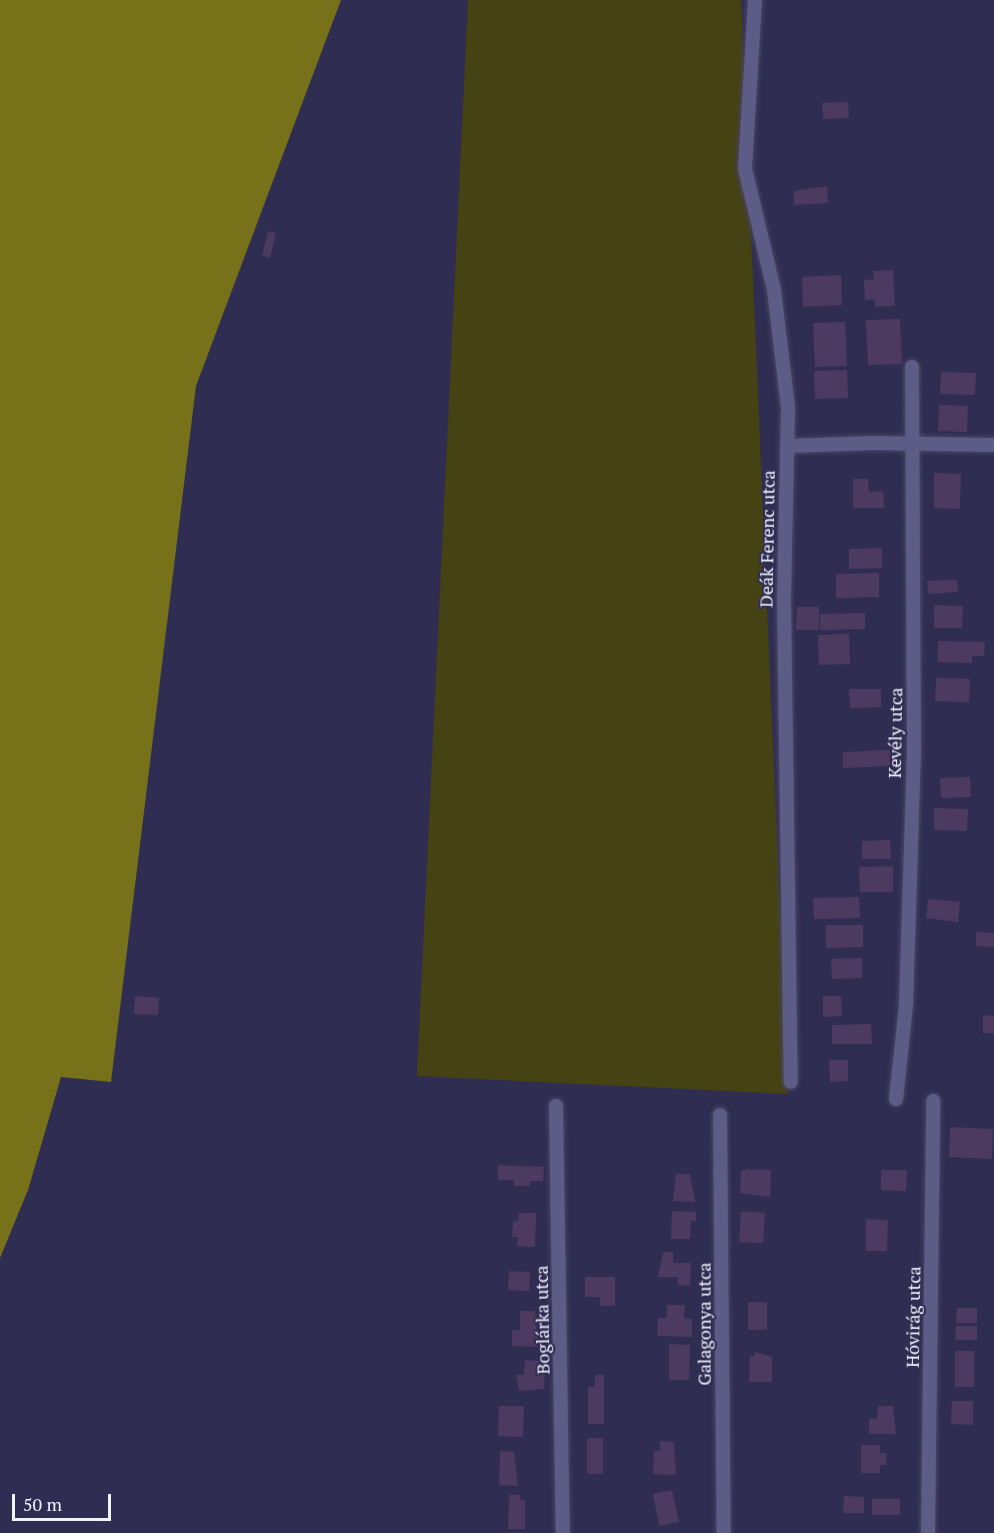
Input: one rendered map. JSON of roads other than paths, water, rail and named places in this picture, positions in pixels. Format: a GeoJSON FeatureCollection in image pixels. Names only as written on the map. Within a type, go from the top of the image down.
{"type":"FeatureCollection","features":[{"type":"Feature","properties":{"kind":"street","name":"Deák Ferenc utca"},"geometry":{"type":"LineString","coordinates":[[754,0],[745,169],[774,290],[788,408],[784,602],[791,1082]]}},
{"type":"Feature","properties":{"kind":"street","name":"Kevély utca"},"geometry":{"type":"LineString","coordinates":[[896,1099],[906,1005],[914,754],[912,366]]}},
{"type":"Feature","properties":{"kind":"street"},"geometry":{"type":"LineString","coordinates":[[787,446],[994,445]]}},
{"type":"Feature","properties":{"kind":"street","name":"Hóvirág utca"},"geometry":{"type":"LineString","coordinates":[[928,1533],[933,1101]]}},
{"type":"Feature","properties":{"kind":"street","name":"Boglárka utca"},"geometry":{"type":"LineString","coordinates":[[556,1106],[563,1533]]}},
{"type":"Feature","properties":{"kind":"street","name":"Galagonya utca"},"geometry":{"type":"LineString","coordinates":[[720,1115],[724,1533]]}}]}
